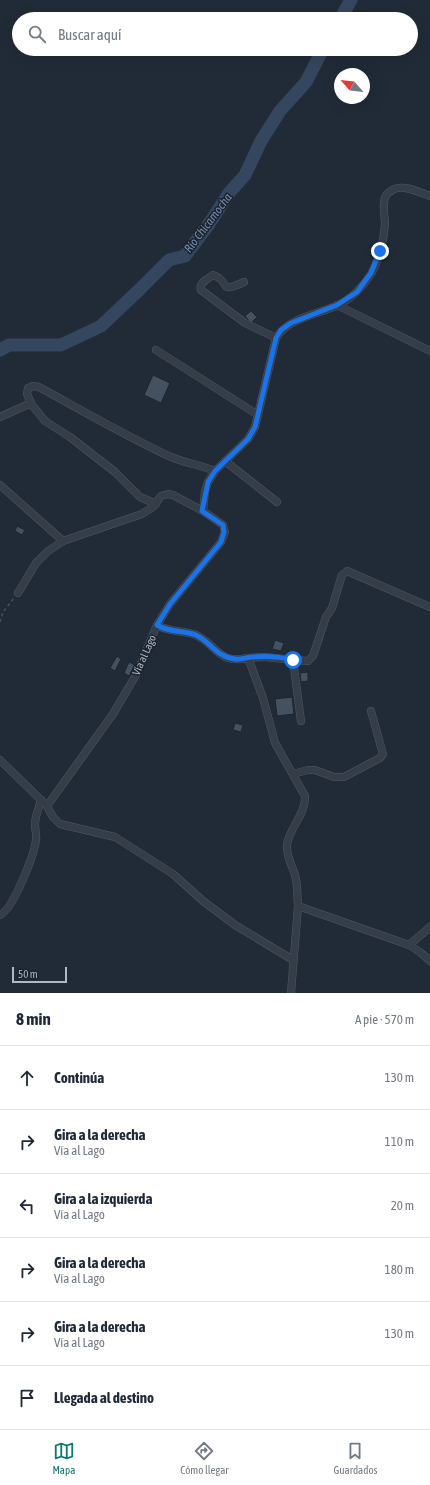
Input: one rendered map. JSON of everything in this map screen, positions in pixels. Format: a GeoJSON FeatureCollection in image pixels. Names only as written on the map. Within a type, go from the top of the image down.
{"type":"FeatureCollection","features":[{"type":"Feature","properties":{"kind":"street"},"geometry":{"type":"LineString","coordinates":[[18,593],[36,563],[47,552],[63,541],[142,514],[154,507],[161,496],[168,494],[173,495],[202,511],[208,482],[215,471],[248,439],[255,427],[276,338],[281,330],[291,323],[337,305],[357,292],[371,273],[380,251],[385,224],[384,201],[388,194],[397,188],[407,188],[430,196]]}},
{"type":"Feature","properties":{"kind":"street"},"geometry":{"type":"LineString","coordinates":[[244,282],[228,288],[225,287],[221,280],[213,275],[201,284],[200,287],[201,290],[245,323],[276,338]]}},
{"type":"Feature","properties":{"kind":"street"},"geometry":{"type":"LineString","coordinates":[[337,305],[430,351]]}},
{"type":"Feature","properties":{"kind":"street"},"geometry":{"type":"LineString","coordinates":[[156,350],[258,415]]}},
{"type":"Feature","properties":{"kind":"street"},"geometry":{"type":"LineString","coordinates":[[156,504],[140,497],[104,463],[70,436],[45,421],[32,405],[27,394],[28,388],[33,386],[39,387],[172,457],[215,471]]}},
{"type":"Feature","properties":{"kind":"street"},"geometry":{"type":"LineString","coordinates":[[0,417],[29,404],[32,405]]}},
{"type":"Feature","properties":{"kind":"street"},"geometry":{"type":"LineString","coordinates":[[225,462],[277,502]]}},
{"type":"Feature","properties":{"kind":"street"},"geometry":{"type":"LineString","coordinates":[[0,485],[63,541]]}},
{"type":"Feature","properties":{"kind":"street","name":"Vía al Lago"},"geometry":{"type":"LineString","coordinates":[[47,806],[113,714],[136,675],[157,625],[170,604],[221,542],[224,532],[223,525],[202,511]]}},
{"type":"Feature","properties":{"kind":"street"},"geometry":{"type":"LineString","coordinates":[[157,625],[167,630],[194,634],[218,654],[225,657],[234,659],[265,657],[308,661],[313,656],[326,617],[332,608],[342,575],[347,571],[430,607]]}},
{"type":"Feature","properties":{"kind":"street"},"geometry":{"type":"LineString","coordinates":[[247,658],[263,698],[273,736],[305,796],[305,802],[287,846],[288,856],[295,876],[298,906],[291,993]]}},
{"type":"Feature","properties":{"kind":"street"},"geometry":{"type":"LineString","coordinates":[[293,660],[301,721]]}},
{"type":"Feature","properties":{"kind":"street"},"geometry":{"type":"LineString","coordinates":[[293,774],[308,770],[315,770],[334,777],[344,777],[380,758],[383,754],[371,711]]}},
{"type":"Feature","properties":{"kind":"street"},"geometry":{"type":"LineString","coordinates":[[0,760],[47,806],[53,817],[60,824],[115,837],[173,874],[203,901],[235,925],[293,960]]}},
{"type":"Feature","properties":{"kind":"street"},"geometry":{"type":"LineString","coordinates":[[0,915],[3,914],[12,902],[34,853],[36,841],[36,818],[41,800]]}},
{"type":"Feature","properties":{"kind":"street"},"geometry":{"type":"LineString","coordinates":[[298,906],[409,945],[420,952],[430,962]]}},
{"type":"Feature","properties":{"kind":"street"},"geometry":{"type":"LineString","coordinates":[[409,945],[430,927]]}},
{"type":"Feature","properties":{"kind":"path"},"geometry":{"type":"LineString","coordinates":[[0,622],[3,612],[18,593]]}},
{"type":"Feature","properties":{"kind":"building"},"geometry":{"type":"Polygon","coordinates":[[[251,311],[257,317],[251,323],[245,316],[251,311]]]}},
{"type":"Feature","properties":{"kind":"building"},"geometry":{"type":"Polygon","coordinates":[[[153,375],[170,383],[161,403],[144,395],[153,375]]]}},
{"type":"Feature","properties":{"kind":"building"},"geometry":{"type":"Polygon","coordinates":[[[17,526],[25,530],[22,535],[15,531],[17,526]]]}},
{"type":"Feature","properties":{"kind":"building"},"geometry":{"type":"Polygon","coordinates":[[[275,640],[284,643],[281,651],[272,649],[275,640]]]}},
{"type":"Feature","properties":{"kind":"building"},"geometry":{"type":"Polygon","coordinates":[[[117,656],[121,659],[115,671],[110,668],[117,656]]]}},
{"type":"Feature","properties":{"kind":"building"},"geometry":{"type":"Polygon","coordinates":[[[129,662],[135,665],[129,676],[124,673],[129,662]]]}},
{"type":"Feature","properties":{"kind":"building"},"geometry":{"type":"Polygon","coordinates":[[[308,672],[308,681],[301,682],[300,673],[308,672]]]}},
{"type":"Feature","properties":{"kind":"building"},"geometry":{"type":"Polygon","coordinates":[[[292,697],[294,714],[277,716],[275,699],[292,697]]]}},
{"type":"Feature","properties":{"kind":"building"},"geometry":{"type":"Polygon","coordinates":[[[235,723],[243,725],[241,732],[233,730],[235,723]]]}},
{"type":"Feature","properties":{"kind":"waterway","name":"Río Chicamocha"},"geometry":{"type":"LineString","coordinates":[[344,12],[351,0]]}},
{"type":"Feature","properties":{"kind":"waterway","name":"Río Chicamocha"},"geometry":{"type":"LineString","coordinates":[[0,350],[9,345],[61,345],[101,326],[169,260],[185,256],[209,224],[229,193],[245,175],[261,141],[280,111],[306,82],[319,56]]}},
{"type":"Feature","properties":{"kind":"route"},"geometry":{"type":"LineString","coordinates":[[293,660],[282,658],[251,657],[242,660],[225,657],[218,654],[194,634],[167,630],[157,625],[170,604],[221,542],[224,532],[223,525],[202,511],[205,491],[208,482],[215,471],[248,439],[255,427],[276,338],[281,330],[291,323],[337,305],[357,292],[371,273],[380,251]]}}]}
